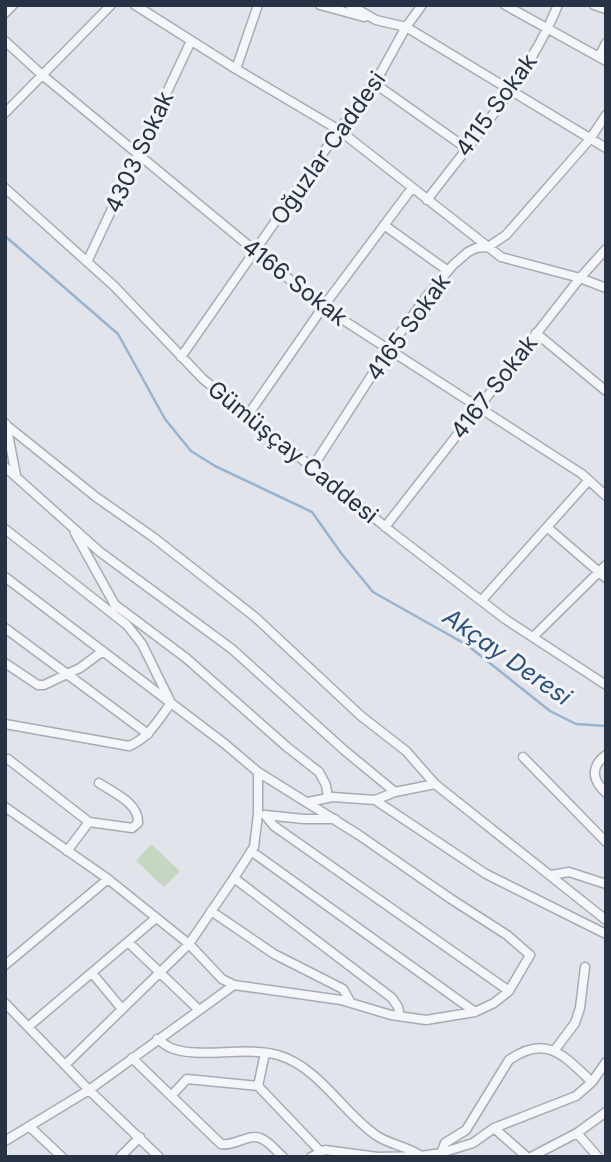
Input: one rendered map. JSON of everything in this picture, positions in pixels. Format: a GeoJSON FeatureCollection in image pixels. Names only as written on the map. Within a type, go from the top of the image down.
{"type":"FeatureCollection","features":[{"type":"Feature","properties":{"kind":"street"},"geometry":{"type":"LineString","coordinates":[[5,13],[13,5]]}},
{"type":"Feature","properties":{"kind":"street"},"geometry":{"type":"LineString","coordinates":[[5,113],[111,5]]}},
{"type":"Feature","properties":{"kind":"street"},"geometry":{"type":"LineString","coordinates":[[135,5],[339,130],[501,257],[580,278],[606,288]]}},
{"type":"Feature","properties":{"kind":"street"},"geometry":{"type":"LineString","coordinates":[[236,69],[258,5]]}},
{"type":"Feature","properties":{"kind":"street"},"geometry":{"type":"LineString","coordinates":[[320,5],[406,27],[606,149]]}},
{"type":"Feature","properties":{"kind":"street"},"geometry":{"type":"LineString","coordinates":[[350,5],[376,20]]}},
{"type":"Feature","properties":{"kind":"street","name":"Oğuzlar Caddesi"},"geometry":{"type":"LineString","coordinates":[[181,357],[374,83],[422,5]]}},
{"type":"Feature","properties":{"kind":"street"},"geometry":{"type":"LineString","coordinates":[[505,5],[602,59],[606,43]]}},
{"type":"Feature","properties":{"kind":"street","name":"4115 Sokak"},"geometry":{"type":"LineString","coordinates":[[426,200],[511,89],[548,29],[558,5]]}},
{"type":"Feature","properties":{"kind":"street"},"geometry":{"type":"LineString","coordinates":[[594,5],[606,9]]}},
{"type":"Feature","properties":{"kind":"street","name":"4166 Sokak"},"geometry":{"type":"LineString","coordinates":[[5,40],[41,74],[323,307],[478,405],[589,480],[606,496]]}},
{"type":"Feature","properties":{"kind":"street","name":"4303 Sokak"},"geometry":{"type":"LineString","coordinates":[[87,262],[191,41]]}},
{"type":"Feature","properties":{"kind":"street"},"geometry":{"type":"LineString","coordinates":[[374,83],[466,148]]}},
{"type":"Feature","properties":{"kind":"street","name":"4165 Sokak"},"geometry":{"type":"LineString","coordinates":[[312,468],[388,349],[426,297],[468,252],[488,247],[506,236],[590,139],[606,115]]}},
{"type":"Feature","properties":{"kind":"street","name":"Gümüşçay Caddesi"},"geometry":{"type":"LineString","coordinates":[[5,188],[114,286],[203,379],[385,527],[533,637],[606,684]]}},
{"type":"Feature","properties":{"kind":"street"},"geometry":{"type":"LineString","coordinates":[[248,415],[323,307],[412,188]]}},
{"type":"Feature","properties":{"kind":"street"},"geometry":{"type":"LineString","coordinates":[[384,225],[448,271]]}},
{"type":"Feature","properties":{"kind":"street","name":"4167 Sokak"},"geometry":{"type":"LineString","coordinates":[[385,527],[478,405],[606,249]]}},
{"type":"Feature","properties":{"kind":"street"},"geometry":{"type":"LineString","coordinates":[[536,333],[606,391]]}},
{"type":"Feature","properties":{"kind":"street"},"geometry":{"type":"LineString","coordinates":[[6,424],[16,475]]}},
{"type":"Feature","properties":{"kind":"street"},"geometry":{"type":"LineString","coordinates":[[6,424],[96,497],[153,537],[255,617],[360,716],[407,751],[435,784],[606,920]]}},
{"type":"Feature","properties":{"kind":"street"},"geometry":{"type":"LineString","coordinates":[[5,467],[100,552],[232,649],[395,792]]}},
{"type":"Feature","properties":{"kind":"street"},"geometry":{"type":"LineString","coordinates":[[482,600],[589,480]]}},
{"type":"Feature","properties":{"kind":"street"},"geometry":{"type":"LineString","coordinates":[[72,527],[114,604],[142,644],[171,703]]}},
{"type":"Feature","properties":{"kind":"street"},"geometry":{"type":"LineString","coordinates":[[533,637],[603,572],[548,528]]}},
{"type":"Feature","properties":{"kind":"street"},"geometry":{"type":"LineString","coordinates":[[5,529],[127,625]]}},
{"type":"Feature","properties":{"kind":"street"},"geometry":{"type":"LineString","coordinates":[[5,577],[258,772],[335,819],[507,935],[530,955],[509,991],[494,1003],[475,1012],[426,1020],[284,990],[234,985],[222,979],[189,944],[108,879],[5,807]]}},
{"type":"Feature","properties":{"kind":"street"},"geometry":{"type":"LineString","coordinates":[[114,604],[186,657],[319,772],[328,798]]}},
{"type":"Feature","properties":{"kind":"street"},"geometry":{"type":"LineString","coordinates":[[5,628],[148,734]]}},
{"type":"Feature","properties":{"kind":"street"},"geometry":{"type":"LineString","coordinates":[[5,663],[38,685],[52,682],[80,668],[103,651]]}},
{"type":"Feature","properties":{"kind":"street"},"geometry":{"type":"LineString","coordinates":[[5,724],[129,746],[148,734],[171,703]]}},
{"type":"Feature","properties":{"kind":"street"},"geometry":{"type":"LineString","coordinates":[[606,755],[594,766],[593,773],[599,787],[606,793]]}},
{"type":"Feature","properties":{"kind":"street"},"geometry":{"type":"LineString","coordinates":[[523,757],[606,842]]}},
{"type":"Feature","properties":{"kind":"street"},"geometry":{"type":"LineString","coordinates":[[8,759],[89,822],[132,828],[138,823],[139,815],[130,803],[99,783]]}},
{"type":"Feature","properties":{"kind":"street"},"geometry":{"type":"LineString","coordinates":[[66,1065],[189,944],[234,878],[254,847],[261,815],[258,772]]}},
{"type":"Feature","properties":{"kind":"street"},"geometry":{"type":"LineString","coordinates":[[307,802],[328,798],[375,800],[395,792],[435,784]]}},
{"type":"Feature","properties":{"kind":"street"},"geometry":{"type":"LineString","coordinates":[[375,800],[486,874],[606,934]]}},
{"type":"Feature","properties":{"kind":"street"},"geometry":{"type":"LineString","coordinates":[[261,815],[335,819]]}},
{"type":"Feature","properties":{"kind":"street"},"geometry":{"type":"LineString","coordinates":[[261,815],[509,991]]}},
{"type":"Feature","properties":{"kind":"street"},"geometry":{"type":"LineString","coordinates":[[67,851],[89,822]]}},
{"type":"Feature","properties":{"kind":"street"},"geometry":{"type":"LineString","coordinates":[[251,851],[475,1012]]}},
{"type":"Feature","properties":{"kind":"street"},"geometry":{"type":"LineString","coordinates":[[551,875],[569,873],[606,884]]}},
{"type":"Feature","properties":{"kind":"street"},"geometry":{"type":"LineString","coordinates":[[234,878],[392,998],[400,1016]]}},
{"type":"Feature","properties":{"kind":"street"},"geometry":{"type":"LineString","coordinates":[[5,965],[108,879]]}},
{"type":"Feature","properties":{"kind":"street"},"geometry":{"type":"LineString","coordinates":[[211,911],[274,954],[343,989],[351,1003]]}},
{"type":"Feature","properties":{"kind":"street"},"geometry":{"type":"LineString","coordinates":[[28,1027],[156,918]]}},
{"type":"Feature","properties":{"kind":"street"},"geometry":{"type":"LineString","coordinates":[[128,942],[199,1010]]}},
{"type":"Feature","properties":{"kind":"street"},"geometry":{"type":"LineString","coordinates":[[554,1051],[575,1023],[580,1008],[584,967]]}},
{"type":"Feature","properties":{"kind":"street"},"geometry":{"type":"LineString","coordinates":[[92,972],[122,1009]]}},
{"type":"Feature","properties":{"kind":"street"},"geometry":{"type":"LineString","coordinates":[[5,1141],[89,1090],[234,985]]}},
{"type":"Feature","properties":{"kind":"street"},"geometry":{"type":"LineString","coordinates":[[5,1003],[89,1090],[159,1157]]}},
{"type":"Feature","properties":{"kind":"street"},"geometry":{"type":"LineString","coordinates":[[157,1039],[172,1049],[192,1052],[279,1055],[301,1066],[376,1135],[394,1145],[411,1149],[421,1156]]}},
{"type":"Feature","properties":{"kind":"street"},"geometry":{"type":"LineString","coordinates":[[441,1153],[445,1143],[466,1130],[509,1060],[528,1049],[554,1051],[566,1057],[592,1082]]}},
{"type":"Feature","properties":{"kind":"street"},"geometry":{"type":"LineString","coordinates":[[258,1086],[265,1053]]}},
{"type":"Feature","properties":{"kind":"street"},"geometry":{"type":"LineString","coordinates":[[132,1058],[221,1144],[227,1146],[260,1137],[283,1157]]}},
{"type":"Feature","properties":{"kind":"street"},"geometry":{"type":"LineString","coordinates":[[311,1157],[320,1151],[338,1150],[378,1157],[421,1156],[473,1143],[494,1128],[576,1096],[592,1082],[606,1062]]}},
{"type":"Feature","properties":{"kind":"street"},"geometry":{"type":"LineString","coordinates":[[171,1096],[187,1079],[258,1086],[320,1151]]}},
{"type":"Feature","properties":{"kind":"street"},"geometry":{"type":"LineString","coordinates":[[494,1128],[529,1157],[577,1133],[606,1112]]}},
{"type":"Feature","properties":{"kind":"street"},"geometry":{"type":"LineString","coordinates":[[30,1127],[62,1157]]}},
{"type":"Feature","properties":{"kind":"street"},"geometry":{"type":"LineString","coordinates":[[577,1133],[598,1157]]}},
{"type":"Feature","properties":{"kind":"street"},"geometry":{"type":"LineString","coordinates":[[120,1157],[140,1137]]}},
{"type":"Feature","properties":{"kind":"green space"},"geometry":{"type":"Polygon","coordinates":[[[151,844],[180,871],[164,887],[136,861],[151,844]]]}},
{"type":"Feature","properties":{"kind":"waterway","name":"Akçay Deresi"},"geometry":{"type":"LineString","coordinates":[[5,236],[118,334],[165,419],[191,451],[215,466],[312,512],[373,592],[467,645],[550,711],[576,724],[606,726]]}}]}
